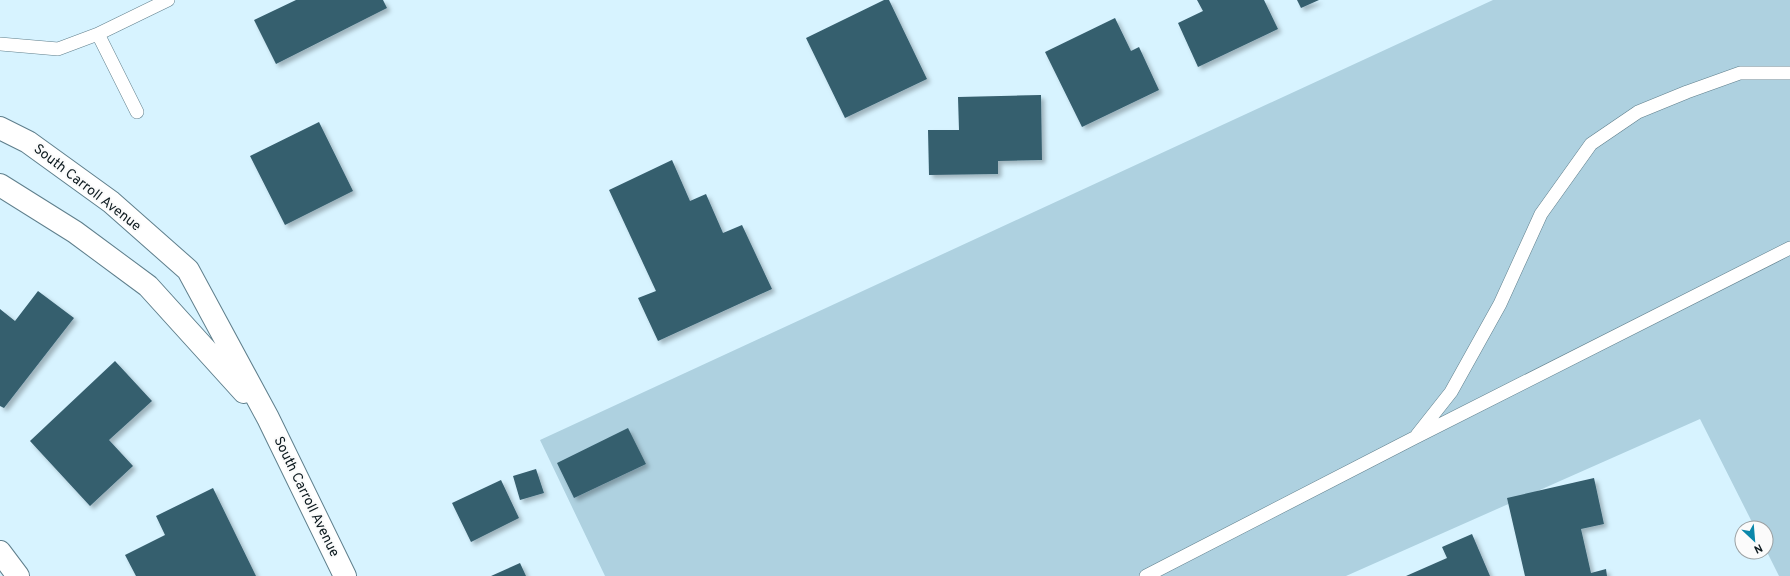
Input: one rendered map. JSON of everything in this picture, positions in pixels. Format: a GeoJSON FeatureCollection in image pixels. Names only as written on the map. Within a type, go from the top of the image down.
{"type":"FeatureCollection","features":[{"type":"Feature","properties":{"kind":"main road","name":"South Carroll Avenue"},"geometry":{"type":"LineString","coordinates":[[0,128],[28,142],[111,202],[188,270],[268,418],[345,576]]}},
{"type":"Feature","properties":{"kind":"main road","name":"South Carroll Avenue"},"geometry":{"type":"LineString","coordinates":[[0,185],[75,232],[148,286],[268,418]]}},
{"type":"Feature","properties":{"kind":"main road"},"geometry":{"type":"LineString","coordinates":[[0,552],[18,576]]}},
{"type":"Feature","properties":{"kind":"lane"},"geometry":{"type":"LineString","coordinates":[[0,44],[58,49],[98,34],[168,0]]}},
{"type":"Feature","properties":{"kind":"lane"},"geometry":{"type":"LineString","coordinates":[[98,34],[137,112]]}},
{"type":"Feature","properties":{"kind":"lane"},"geometry":{"type":"LineString","coordinates":[[1414,438],[1451,392],[1500,304],[1541,214],[1591,144],[1638,112],[1740,73],[1790,73]]}},
{"type":"Feature","properties":{"kind":"lane"},"geometry":{"type":"LineString","coordinates":[[1146,576],[1414,438],[1790,248]]}},
{"type":"Feature","properties":{"kind":"shaded area"},"geometry":{"type":"Polygon","coordinates":[[[1493,0],[1790,0],[1790,576],[1779,576],[1771,560],[1774,560],[1774,520],[1751,520],[1700,419],[1346,576],[605,576],[540,440],[1493,0]]]}},
{"type":"Feature","properties":{"kind":"building"},"geometry":{"type":"Polygon","coordinates":[[[296,0],[383,0],[387,8],[276,64],[254,20],[296,0]]]}},
{"type":"Feature","properties":{"kind":"building"},"geometry":{"type":"Polygon","coordinates":[[[884,0],[889,0],[927,79],[845,118],[806,38],[884,0]]]}},
{"type":"Feature","properties":{"kind":"building"},"geometry":{"type":"Polygon","coordinates":[[[1197,0],[1264,0],[1278,29],[1198,67],[1178,23],[1203,11],[1197,0]]]}},
{"type":"Feature","properties":{"kind":"building"},"geometry":{"type":"Polygon","coordinates":[[[1297,0],[1319,0],[1301,8],[1297,0]]]}},
{"type":"Feature","properties":{"kind":"building"},"geometry":{"type":"Polygon","coordinates":[[[1115,18],[1131,51],[1139,47],[1159,90],[1082,127],[1045,52],[1115,18]]]}},
{"type":"Feature","properties":{"kind":"building"},"geometry":{"type":"Polygon","coordinates":[[[1041,95],[1042,160],[998,161],[998,174],[929,175],[928,130],[959,130],[958,97],[1041,95]]]}},
{"type":"Feature","properties":{"kind":"building"},"geometry":{"type":"Polygon","coordinates":[[[319,122],[353,191],[285,225],[250,156],[319,122]]]}},
{"type":"Feature","properties":{"kind":"building"},"geometry":{"type":"Polygon","coordinates":[[[672,160],[690,201],[706,194],[723,233],[742,225],[772,289],[658,341],[638,298],[656,291],[609,190],[672,160]]]}},
{"type":"Feature","properties":{"kind":"building"},"geometry":{"type":"Polygon","coordinates":[[[38,291],[74,318],[4,408],[0,406],[0,309],[15,321],[38,291]]]}},
{"type":"Feature","properties":{"kind":"building"},"geometry":{"type":"Polygon","coordinates":[[[115,361],[152,401],[109,440],[133,466],[90,506],[30,441],[115,361]]]}},
{"type":"Feature","properties":{"kind":"building"},"geometry":{"type":"Polygon","coordinates":[[[628,428],[646,464],[574,498],[557,463],[628,428]]]}},
{"type":"Feature","properties":{"kind":"building"},"geometry":{"type":"Polygon","coordinates":[[[536,469],[544,493],[520,500],[513,476],[536,469]]]}},
{"type":"Feature","properties":{"kind":"building"},"geometry":{"type":"Polygon","coordinates":[[[1594,478],[1604,524],[1581,529],[1591,573],[1606,569],[1607,576],[1525,576],[1507,498],[1594,478]]]}},
{"type":"Feature","properties":{"kind":"building"},"geometry":{"type":"Polygon","coordinates":[[[501,480],[519,518],[471,542],[452,503],[501,480]]]}},
{"type":"Feature","properties":{"kind":"building"},"geometry":{"type":"Polygon","coordinates":[[[213,488],[256,576],[136,576],[125,555],[165,535],[156,516],[213,488]]]}},
{"type":"Feature","properties":{"kind":"building"},"geometry":{"type":"Polygon","coordinates":[[[1472,534],[1490,576],[1406,576],[1447,558],[1442,547],[1472,534]]]}},
{"type":"Feature","properties":{"kind":"building"},"geometry":{"type":"Polygon","coordinates":[[[520,563],[526,576],[491,576],[520,563]]]}}]}
